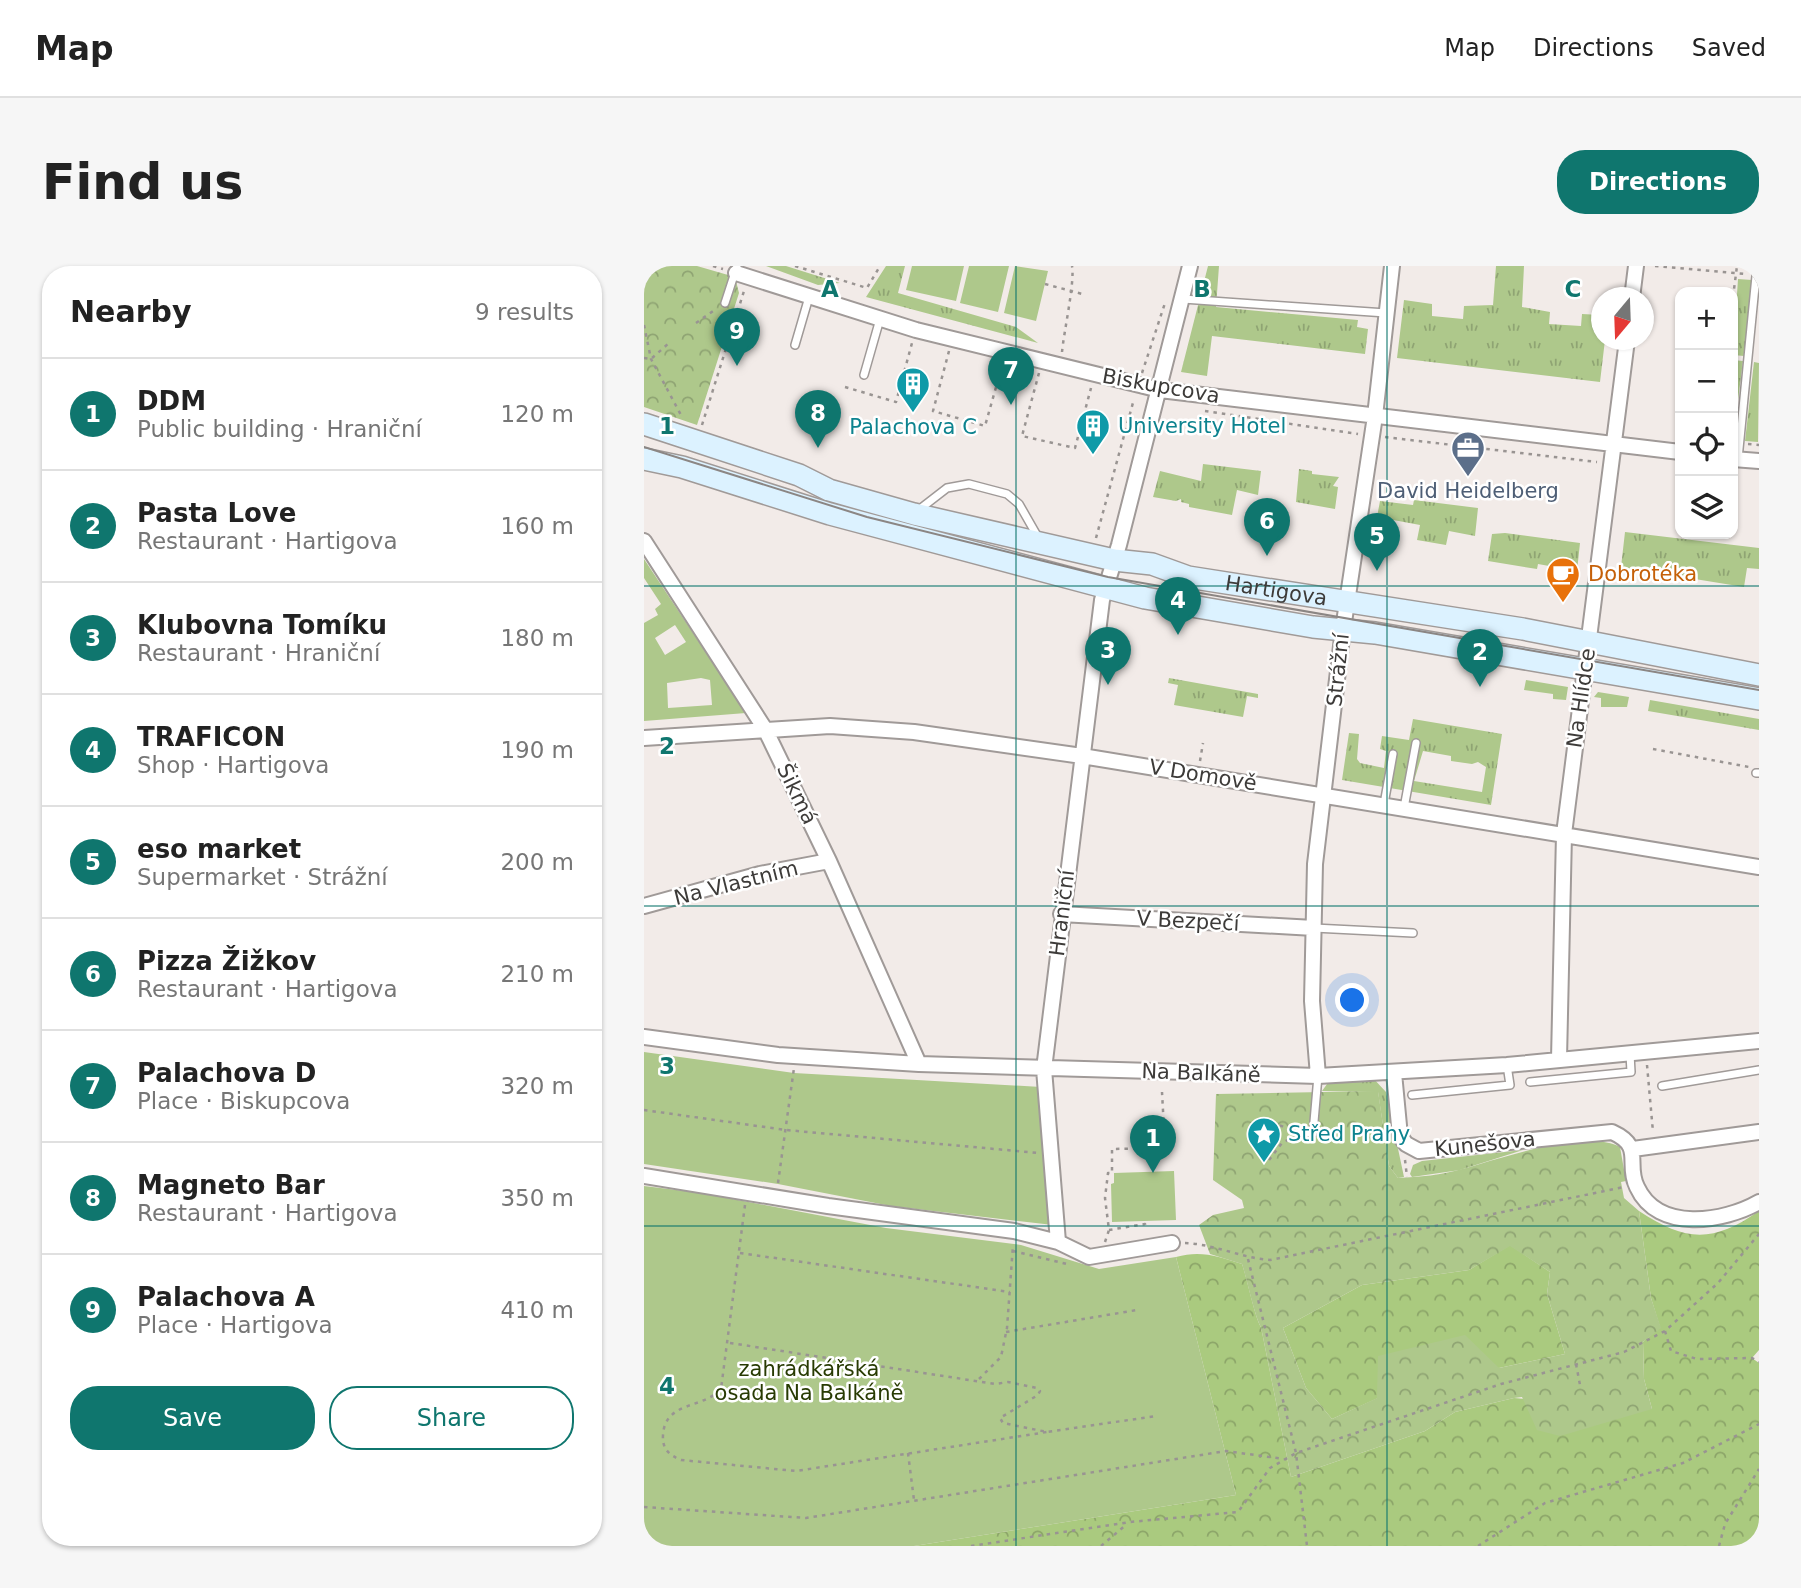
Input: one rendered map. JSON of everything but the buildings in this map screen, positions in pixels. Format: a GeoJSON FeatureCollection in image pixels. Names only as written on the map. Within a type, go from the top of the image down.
{"type":"FeatureCollection","features":[{"type":"Feature","properties":{"kind":"main road","name":"Hartigova"},"geometry":{"type":"LineString","coordinates":[[644,424],[799,475],[829,490],[914,514],[1114,560],[1152,565],[1188,578],[1523,629],[1590,645],[1759,675]]}},
{"type":"Feature","properties":{"kind":"main road","name":"Hartigova"},"geometry":{"type":"LineString","coordinates":[[644,459],[682,467],[830,514],[1105,585],[1145,598],[1314,627],[1343,629],[1584,667],[1759,699]]}},
{"type":"Feature","properties":{"kind":"street","name":"Hraniční"},"geometry":{"type":"LineString","coordinates":[[1058,1242],[1044,1069],[1105,585],[1160,390],[1190,266]]}},
{"type":"Feature","properties":{"kind":"street","name":"Strážní"},"geometry":{"type":"LineString","coordinates":[[1318,1076],[1312,1001],[1315,864],[1346,603],[1375,416],[1392,266]]}},
{"type":"Feature","properties":{"kind":"street"},"geometry":{"type":"LineString","coordinates":[[1633,287],[1636,266]]}},
{"type":"Feature","properties":{"kind":"street","name":"Biskupcova"},"geometry":{"type":"LineString","coordinates":[[741,272],[809,297],[916,330],[1160,390],[1675,451]]}},
{"type":"Feature","properties":{"kind":"street","name":"Na Hlídce"},"geometry":{"type":"LineString","coordinates":[[1559,1059],[1564,834],[1626,350]]}},
{"type":"Feature","properties":{"kind":"street"},"geometry":{"type":"LineString","coordinates":[[1738,459],[1759,461]]}},
{"type":"Feature","properties":{"kind":"street","name":"Šikmá"},"geometry":{"type":"LineString","coordinates":[[644,541],[765,729],[829,861],[919,1064]]}},
{"type":"Feature","properties":{"kind":"street","name":"V Domově"},"geometry":{"type":"LineString","coordinates":[[644,737],[830,726],[914,732],[1384,804],[1759,867]]}},
{"type":"Feature","properties":{"kind":"street","name":"Na Vlastním"},"geometry":{"type":"LineString","coordinates":[[644,906],[760,874],[829,861]]}},
{"type":"Feature","properties":{"kind":"street","name":"V Bezpečí"},"geometry":{"type":"LineString","coordinates":[[1062,915],[1314,928]]}},
{"type":"Feature","properties":{"kind":"street","name":"Na Balkáně"},"geometry":{"type":"LineString","coordinates":[[644,1037],[794,1056],[919,1064],[1318,1076],[1507,1065],[1759,1041]]}},
{"type":"Feature","properties":{"kind":"street","name":"Kunešova"},"geometry":{"type":"LineString","coordinates":[[1394,1073],[1401,1136],[1406,1144],[1419,1151],[1612,1132],[1623,1137],[1633,1149]]}},
{"type":"Feature","properties":{"kind":"street"},"geometry":{"type":"LineString","coordinates":[[1759,1132],[1633,1149],[1629,1186],[1658,1210],[1690,1220],[1727,1216],[1759,1202]]}},
{"type":"Feature","properties":{"kind":"street"},"geometry":{"type":"LineString","coordinates":[[644,1176],[1014,1231],[1058,1242],[1089,1257],[1172,1243]]}},
{"type":"Feature","properties":{"kind":"lane"},"geometry":{"type":"LineString","coordinates":[[1738,441],[1757,270]]}},
{"type":"Feature","properties":{"kind":"lane"},"geometry":{"type":"LineString","coordinates":[[725,303],[741,272]]}},
{"type":"Feature","properties":{"kind":"lane"},"geometry":{"type":"LineString","coordinates":[[795,345],[809,297]]}},
{"type":"Feature","properties":{"kind":"lane"},"geometry":{"type":"LineString","coordinates":[[1183,299],[1387,313]]}},
{"type":"Feature","properties":{"kind":"lane"},"geometry":{"type":"LineString","coordinates":[[864,375],[880,319]]}},
{"type":"Feature","properties":{"kind":"lane"},"geometry":{"type":"LineString","coordinates":[[914,514],[947,488],[969,484],[1007,494],[1019,504],[1041,542]]}},
{"type":"Feature","properties":{"kind":"lane"},"geometry":{"type":"LineString","coordinates":[[1404,808],[1416,743]]}},
{"type":"Feature","properties":{"kind":"lane"},"geometry":{"type":"LineString","coordinates":[[1384,804],[1393,754]]}},
{"type":"Feature","properties":{"kind":"lane"},"geometry":{"type":"LineString","coordinates":[[1314,928],[1413,933]]}},
{"type":"Feature","properties":{"kind":"lane"},"geometry":{"type":"LineString","coordinates":[[1530,1082],[1631,1072],[1630,1053]]}},
{"type":"Feature","properties":{"kind":"lane"},"geometry":{"type":"LineString","coordinates":[[1412,1095],[1510,1085],[1507,1065]]}},
{"type":"Feature","properties":{"kind":"lane"},"geometry":{"type":"LineString","coordinates":[[1662,1086],[1759,1070]]}},
{"type":"Feature","properties":{"kind":"lane"},"geometry":{"type":"LineString","coordinates":[[1300,1133],[1313,1132],[1318,1076]]}},
{"type":"Feature","properties":{"kind":"path"},"geometry":{"type":"LineString","coordinates":[[795,266],[867,288],[880,266]]}},
{"type":"Feature","properties":{"kind":"path"},"geometry":{"type":"LineString","coordinates":[[1060,366],[1075,279],[1072,266]]}},
{"type":"Feature","properties":{"kind":"path"},"geometry":{"type":"LineString","coordinates":[[1655,266],[1736,273],[1757,270]]}},
{"type":"Feature","properties":{"kind":"path"},"geometry":{"type":"LineString","coordinates":[[1734,287],[1737,266]]}},
{"type":"Feature","properties":{"kind":"path"},"geometry":{"type":"LineString","coordinates":[[699,433],[741,272]]}},
{"type":"Feature","properties":{"kind":"path"},"geometry":{"type":"LineString","coordinates":[[1045,284],[1086,295]]}},
{"type":"Feature","properties":{"kind":"path"},"geometry":{"type":"LineString","coordinates":[[1096,540],[1168,292]]}},
{"type":"Feature","properties":{"kind":"path"},"geometry":{"type":"LineString","coordinates":[[696,323],[725,303]]}},
{"type":"Feature","properties":{"kind":"path"},"geometry":{"type":"LineString","coordinates":[[644,325],[651,359],[685,422]]}},
{"type":"Feature","properties":{"kind":"path"},"geometry":{"type":"LineString","coordinates":[[845,387],[896,402],[916,330]]}},
{"type":"Feature","properties":{"kind":"path"},"geometry":{"type":"LineString","coordinates":[[952,339],[933,411],[985,426],[1006,353]]}},
{"type":"Feature","properties":{"kind":"path"},"geometry":{"type":"LineString","coordinates":[[644,358],[651,359],[669,344]]}},
{"type":"Feature","properties":{"kind":"path"},"geometry":{"type":"LineString","coordinates":[[1042,361],[1022,436],[1075,448],[1095,374]]}},
{"type":"Feature","properties":{"kind":"path"},"geometry":{"type":"LineString","coordinates":[[1201,756],[1203,743]]}},
{"type":"Feature","properties":{"kind":"path"},"geometry":{"type":"LineString","coordinates":[[1653,749],[1747,766],[1757,773]]}},
{"type":"Feature","properties":{"kind":"path"},"geometry":{"type":"LineString","coordinates":[[1646,1051],[1654,1146]]}},
{"type":"Feature","properties":{"kind":"path"},"geometry":{"type":"LineString","coordinates":[[776,1197],[794,1056]]}},
{"type":"Feature","properties":{"kind":"path"},"geometry":{"type":"LineString","coordinates":[[1102,1255],[1109,1230],[1105,1198],[1108,1173],[1112,1173],[1112,1149],[1165,1148],[1163,1091]]}},
{"type":"Feature","properties":{"kind":"path"},"geometry":{"type":"LineString","coordinates":[[644,1110],[786,1130],[1052,1155]]}},
{"type":"Feature","properties":{"kind":"path"},"geometry":{"type":"LineString","coordinates":[[1272,1122],[1300,1133]]}},
{"type":"Feature","properties":{"kind":"path"},"geometry":{"type":"LineString","coordinates":[[1269,1160],[1282,1143],[1300,1133]]}},
{"type":"Feature","properties":{"kind":"path"},"geometry":{"type":"LineString","coordinates":[[1172,1243],[1195,1243],[1248,1259],[1270,1260],[1629,1186]]}},
{"type":"Feature","properties":{"kind":"path"},"geometry":{"type":"LineString","coordinates":[[747,1191],[721,1389],[714,1396],[677,1409],[667,1418],[663,1440],[670,1455],[681,1460],[775,1471],[831,1467],[1156,1416]]}},
{"type":"Feature","properties":{"kind":"path"},"geometry":{"type":"LineString","coordinates":[[1109,1230],[1145,1224],[1146,1227]]}},
{"type":"Feature","properties":{"kind":"path"},"geometry":{"type":"LineString","coordinates":[[979,1379],[1001,1357],[1006,1332],[1014,1231]]}},
{"type":"Feature","properties":{"kind":"path"},"geometry":{"type":"LineString","coordinates":[[971,1546],[1130,1521],[1238,1512],[1270,1468],[1296,1453],[1500,1384],[1624,1352],[1665,1331],[1718,1283],[1759,1234]]}},
{"type":"Feature","properties":{"kind":"path"},"geometry":{"type":"LineString","coordinates":[[1013,1251],[1067,1264]]}},
{"type":"Feature","properties":{"kind":"path"},"geometry":{"type":"LineString","coordinates":[[740,1253],[1010,1292]]}},
{"type":"Feature","properties":{"kind":"path"},"geometry":{"type":"LineString","coordinates":[[1248,1259],[1296,1453],[1307,1546]]}},
{"type":"Feature","properties":{"kind":"path"},"geometry":{"type":"LineString","coordinates":[[1006,1332],[1137,1310]]}},
{"type":"Feature","properties":{"kind":"path"},"geometry":{"type":"LineString","coordinates":[[1665,1331],[1671,1351],[1697,1359],[1752,1358],[1759,1362]]}},
{"type":"Feature","properties":{"kind":"path"},"geometry":{"type":"LineString","coordinates":[[728,1343],[1037,1388],[1040,1391],[1038,1395],[1000,1418],[1003,1423],[1047,1432]]}},
{"type":"Feature","properties":{"kind":"path"},"geometry":{"type":"LineString","coordinates":[[1576,1364],[1580,1385]]}},
{"type":"Feature","properties":{"kind":"path"},"geometry":{"type":"LineString","coordinates":[[1478,1546],[1545,1503],[1683,1463],[1759,1424]]}},
{"type":"Feature","properties":{"kind":"path"},"geometry":{"type":"LineString","coordinates":[[644,1507],[797,1518],[1226,1451],[1284,1459]]}},
{"type":"Feature","properties":{"kind":"path"},"geometry":{"type":"LineString","coordinates":[[908,1453],[914,1500]]}},
{"type":"Feature","properties":{"kind":"path"},"geometry":{"type":"LineString","coordinates":[[1718,1546],[1725,1524],[1759,1469]]}},
{"type":"Feature","properties":{"kind":"path"},"geometry":{"type":"LineString","coordinates":[[1101,1546],[1130,1521]]}},
{"type":"Feature","properties":{"kind":"green space"},"geometry":{"type":"Polygon","coordinates":[[[644,266],[697,266],[735,277],[739,293],[697,425],[644,407],[644,266]]]}},
{"type":"Feature","properties":{"kind":"green space"},"geometry":{"type":"Polygon","coordinates":[[[766,266],[786,266],[840,283],[818,285],[766,266]]]}},
{"type":"Feature","properties":{"kind":"green space"},"geometry":{"type":"Polygon","coordinates":[[[886,266],[905,266],[898,293],[1016,327],[1038,343],[866,297],[886,266]]]}},
{"type":"Feature","properties":{"kind":"green space"},"geometry":{"type":"Polygon","coordinates":[[[912,266],[964,266],[956,301],[906,290],[912,266]]]}},
{"type":"Feature","properties":{"kind":"green space"},"geometry":{"type":"Polygon","coordinates":[[[969,266],[1009,266],[998,312],[960,303],[969,266]]]}},
{"type":"Feature","properties":{"kind":"green space"},"geometry":{"type":"Polygon","coordinates":[[[1015,266],[1048,271],[1036,321],[1004,313],[1015,266]]]}},
{"type":"Feature","properties":{"kind":"green space"},"geometry":{"type":"Polygon","coordinates":[[[1208,266],[1219,266],[1216,307],[1358,320],[1357,327],[1368,329],[1365,354],[1212,336],[1207,376],[1181,372],[1208,266]]]}},
{"type":"Feature","properties":{"kind":"green space"},"geometry":{"type":"Polygon","coordinates":[[[1496,266],[1524,266],[1522,307],[1550,312],[1549,324],[1581,326],[1582,314],[1591,314],[1591,350],[1604,350],[1600,382],[1397,358],[1404,300],[1432,304],[1432,316],[1463,319],[1464,306],[1493,305],[1496,266]]]}},
{"type":"Feature","properties":{"kind":"green space"},"geometry":{"type":"Polygon","coordinates":[[[1738,279],[1752,280],[1744,356],[1738,355],[1738,279]]]}},
{"type":"Feature","properties":{"kind":"green space"},"geometry":{"type":"Polygon","coordinates":[[[1738,360],[1743,361],[1738,400],[1738,360]]]}},
{"type":"Feature","properties":{"kind":"green space"},"geometry":{"type":"Polygon","coordinates":[[[1754,362],[1759,363],[1758,442],[1745,441],[1754,362]]]}},
{"type":"Feature","properties":{"kind":"green space"},"geometry":{"type":"Polygon","coordinates":[[[1203,464],[1261,471],[1258,495],[1237,490],[1232,515],[1189,507],[1189,504],[1181,502],[1181,499],[1176,501],[1153,497],[1160,471],[1201,481],[1203,464]]]}},
{"type":"Feature","properties":{"kind":"green space"},"geometry":{"type":"Polygon","coordinates":[[[1299,469],[1312,471],[1312,474],[1339,477],[1333,486],[1338,487],[1335,509],[1296,502],[1299,469]]]}},
{"type":"Feature","properties":{"kind":"green space"},"geometry":{"type":"Polygon","coordinates":[[[1414,500],[1478,508],[1475,536],[1449,531],[1446,545],[1417,540],[1420,525],[1377,517],[1380,501],[1413,505],[1414,500]]]}},
{"type":"Feature","properties":{"kind":"green space"},"geometry":{"type":"Polygon","coordinates":[[[1625,532],[1759,548],[1759,569],[1747,568],[1744,587],[1621,567],[1625,532]]]}},
{"type":"Feature","properties":{"kind":"green space"},"geometry":{"type":"Polygon","coordinates":[[[1505,533],[1580,543],[1577,571],[1538,564],[1537,569],[1488,561],[1492,534],[1505,533]]]}},
{"type":"Feature","properties":{"kind":"green space"},"geometry":{"type":"Polygon","coordinates":[[[644,559],[746,713],[644,721],[644,623],[658,615],[655,609],[661,604],[644,578],[644,559]],[[675,625],[655,638],[665,655],[686,642],[675,625]],[[701,678],[667,683],[668,708],[712,705],[710,680],[701,678]]]}},
{"type":"Feature","properties":{"kind":"green space"},"geometry":{"type":"Polygon","coordinates":[[[1169,678],[1258,694],[1258,698],[1247,696],[1243,717],[1174,705],[1178,685],[1168,683],[1169,678]]]}},
{"type":"Feature","properties":{"kind":"green space"},"geometry":{"type":"Polygon","coordinates":[[[1526,680],[1568,687],[1566,700],[1553,699],[1553,694],[1524,690],[1526,680]]]}},
{"type":"Feature","properties":{"kind":"green space"},"geometry":{"type":"Polygon","coordinates":[[[1598,692],[1629,697],[1627,707],[1601,707],[1601,698],[1594,697],[1598,692]]]}},
{"type":"Feature","properties":{"kind":"green space"},"geometry":{"type":"Polygon","coordinates":[[[1650,700],[1759,719],[1759,730],[1648,711],[1650,700]]]}},
{"type":"Feature","properties":{"kind":"green space"},"geometry":{"type":"Polygon","coordinates":[[[1413,719],[1502,734],[1491,805],[1342,780],[1349,733],[1359,734],[1357,759],[1360,763],[1384,768],[1386,751],[1380,749],[1382,736],[1409,740],[1413,719]],[[1423,751],[1414,781],[1482,792],[1486,767],[1478,762],[1472,764],[1451,761],[1451,756],[1423,751]]]}},
{"type":"Feature","properties":{"kind":"green space"},"geometry":{"type":"Polygon","coordinates":[[[644,1052],[794,1073],[1041,1087],[1053,1225],[891,1206],[778,1184],[644,1164],[644,1052]]]}},
{"type":"Feature","properties":{"kind":"green space"},"geometry":{"type":"Polygon","coordinates":[[[1372,1077],[1386,1092],[1404,1177],[1398,1178],[1389,1166],[1378,1092],[1322,1091],[1330,1080],[1372,1077]]]}},
{"type":"Feature","properties":{"kind":"green space"},"geometry":{"type":"Polygon","coordinates":[[[1378,1091],[1389,1166],[1398,1178],[1447,1173],[1565,1143],[1605,1142],[1620,1147],[1626,1181],[1621,1182],[1624,1198],[1639,1211],[1651,1298],[1661,1328],[1643,1342],[1644,1379],[1652,1409],[1560,1436],[1537,1430],[1522,1397],[1514,1398],[1455,1412],[1425,1431],[1291,1477],[1261,1327],[1242,1264],[1210,1254],[1199,1225],[1213,1215],[1244,1208],[1242,1200],[1213,1180],[1216,1094],[1378,1091]],[[1510,1246],[1469,1270],[1362,1285],[1283,1328],[1306,1388],[1332,1419],[1377,1398],[1378,1356],[1465,1335],[1499,1368],[1565,1354],[1547,1294],[1550,1272],[1510,1246]]]}},
{"type":"Feature","properties":{"kind":"green space"},"geometry":{"type":"Polygon","coordinates":[[[1523,1150],[1460,1170],[1412,1177],[1410,1174],[1413,1165],[1422,1161],[1523,1150]]]}},
{"type":"Feature","properties":{"kind":"green space"},"geometry":{"type":"Polygon","coordinates":[[[1174,1171],[1176,1220],[1112,1222],[1111,1184],[1114,1183],[1114,1173],[1174,1171]]]}},
{"type":"Feature","properties":{"kind":"green space","name":"zahrádkářská osada Na Balkáně"},"geometry":{"type":"Polygon","coordinates":[[[644,1186],[701,1193],[886,1228],[1021,1245],[1099,1269],[1176,1257],[1236,1495],[914,1546],[644,1546],[644,1186]]]}},
{"type":"Feature","properties":{"kind":"green space"},"geometry":{"type":"Polygon","coordinates":[[[1639,1211],[1671,1229],[1699,1235],[1727,1229],[1759,1211],[1759,1350],[1752,1358],[1759,1363],[1759,1546],[914,1546],[1236,1495],[1176,1257],[1185,1255],[1209,1255],[1242,1264],[1261,1327],[1291,1477],[1425,1431],[1455,1412],[1514,1398],[1652,1409],[1644,1379],[1643,1342],[1660,1327],[1651,1298],[1639,1211]]]}},
{"type":"Feature","properties":{"kind":"green space"},"geometry":{"type":"Polygon","coordinates":[[[1510,1245],[1550,1272],[1547,1294],[1565,1354],[1499,1368],[1378,1356],[1378,1398],[1332,1419],[1306,1388],[1283,1328],[1362,1285],[1469,1270],[1510,1245]]]}},
{"type":"Feature","properties":{"kind":"tram line"},"geometry":{"type":"LineString","coordinates":[[644,447],[867,517],[1108,577],[1759,690]]}},
{"type":"Feature","properties":{"kind":"place","name":"Palachova A"},"geometry":{"type":"Point","coordinates":[737,366]}},
{"type":"Feature","properties":{"kind":"place","name":"Palachova D"},"geometry":{"type":"Point","coordinates":[1011,405]}},
{"type":"Feature","properties":{"kind":"place","name":"Palachova C"},"geometry":{"type":"Point","coordinates":[913,414]}},
{"type":"Feature","properties":{"kind":"place","name":"Magneto Bar"},"geometry":{"type":"Point","coordinates":[818,448]}},
{"type":"Feature","properties":{"kind":"place","name":"University Hotel"},"geometry":{"type":"Point","coordinates":[1093,456]}},
{"type":"Feature","properties":{"kind":"place","name":"David Heidelberg"},"geometry":{"type":"Point","coordinates":[1468,478]}},
{"type":"Feature","properties":{"kind":"place","name":"Pizza Žižkov"},"geometry":{"type":"Point","coordinates":[1267,556]}},
{"type":"Feature","properties":{"kind":"place","name":"eso market"},"geometry":{"type":"Point","coordinates":[1377,571]}},
{"type":"Feature","properties":{"kind":"place","name":"Dobrotéka"},"geometry":{"type":"Point","coordinates":[1563,604]}},
{"type":"Feature","properties":{"kind":"place","name":"TRAFICON"},"geometry":{"type":"Point","coordinates":[1178,635]}},
{"type":"Feature","properties":{"kind":"place","name":"Klubovna Tomíku"},"geometry":{"type":"Point","coordinates":[1108,685]}},
{"type":"Feature","properties":{"kind":"place","name":"Pasta Love"},"geometry":{"type":"Point","coordinates":[1480,687]}},
{"type":"Feature","properties":{"kind":"place","name":"Střed Prahy"},"geometry":{"type":"Point","coordinates":[1264,1164]}},
{"type":"Feature","properties":{"kind":"place","name":"DDM"},"geometry":{"type":"Point","coordinates":[1153,1173]}}]}
